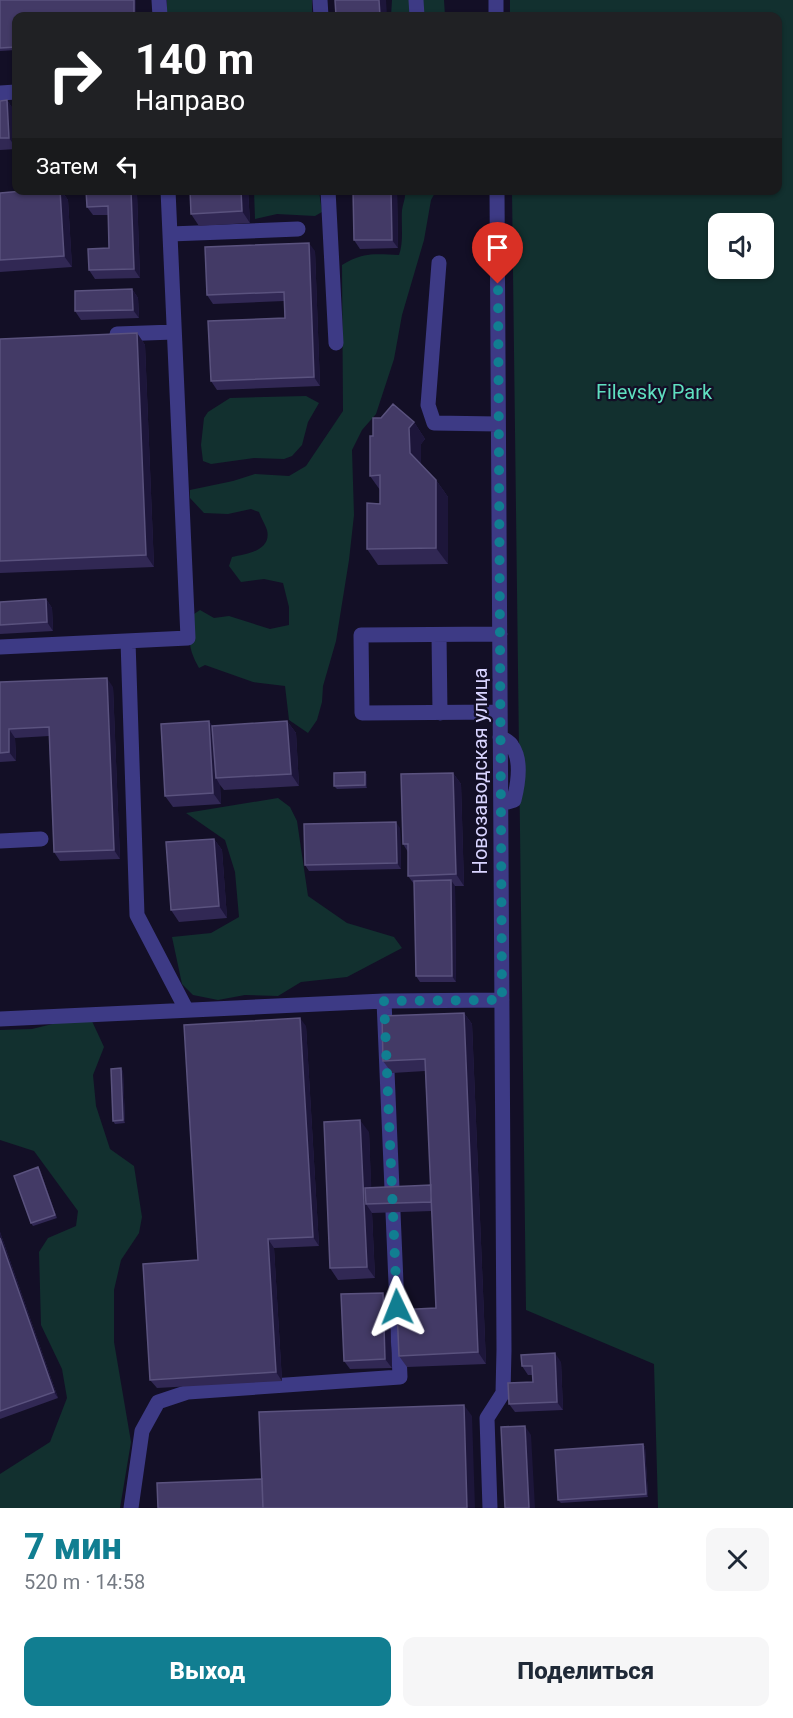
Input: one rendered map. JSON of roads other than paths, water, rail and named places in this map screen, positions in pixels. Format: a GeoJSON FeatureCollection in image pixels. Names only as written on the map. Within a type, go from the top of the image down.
{"type":"FeatureCollection","features":[{"type":"Feature","properties":{"kind":"street"},"geometry":{"type":"LineString","coordinates":[[0,647],[188,638],[168,195]]}},
{"type":"Feature","properties":{"kind":"street"},"geometry":{"type":"LineString","coordinates":[[328,195],[336,343]]}},
{"type":"Feature","properties":{"kind":"street","name":"Новозаводская улица"},"geometry":{"type":"LineString","coordinates":[[489,1508],[487,1418],[502,1393],[504,1350],[497,195]]}},
{"type":"Feature","properties":{"kind":"street"},"geometry":{"type":"LineString","coordinates":[[170,234],[298,229]]}},
{"type":"Feature","properties":{"kind":"street"},"geometry":{"type":"LineString","coordinates":[[440,263],[428,405],[434,423],[498,424]]}},
{"type":"Feature","properties":{"kind":"street"},"geometry":{"type":"LineString","coordinates":[[105,335],[174,332]]}},
{"type":"Feature","properties":{"kind":"street"},"geometry":{"type":"LineString","coordinates":[[439,634],[440,713]]}},
{"type":"Feature","properties":{"kind":"street"},"geometry":{"type":"LineString","coordinates":[[500,634],[361,635],[362,713],[500,712]]}},
{"type":"Feature","properties":{"kind":"street"},"geometry":{"type":"LineString","coordinates":[[128,640],[137,915],[186,1009]]}},
{"type":"Feature","properties":{"kind":"street"},"geometry":{"type":"LineString","coordinates":[[0,841],[41,839]]}},
{"type":"Feature","properties":{"kind":"street"},"geometry":{"type":"LineString","coordinates":[[0,1019],[384,1001],[502,1000]]}},
{"type":"Feature","properties":{"kind":"street"},"geometry":{"type":"LineString","coordinates":[[131,1508],[142,1431],[158,1402],[188,1392],[400,1377],[384,1001]]}},
{"type":"Feature","properties":{"kind":"park label","name":"Filevsky Park"},"geometry":{"type":"Point","coordinates":[654,392]}}]}
